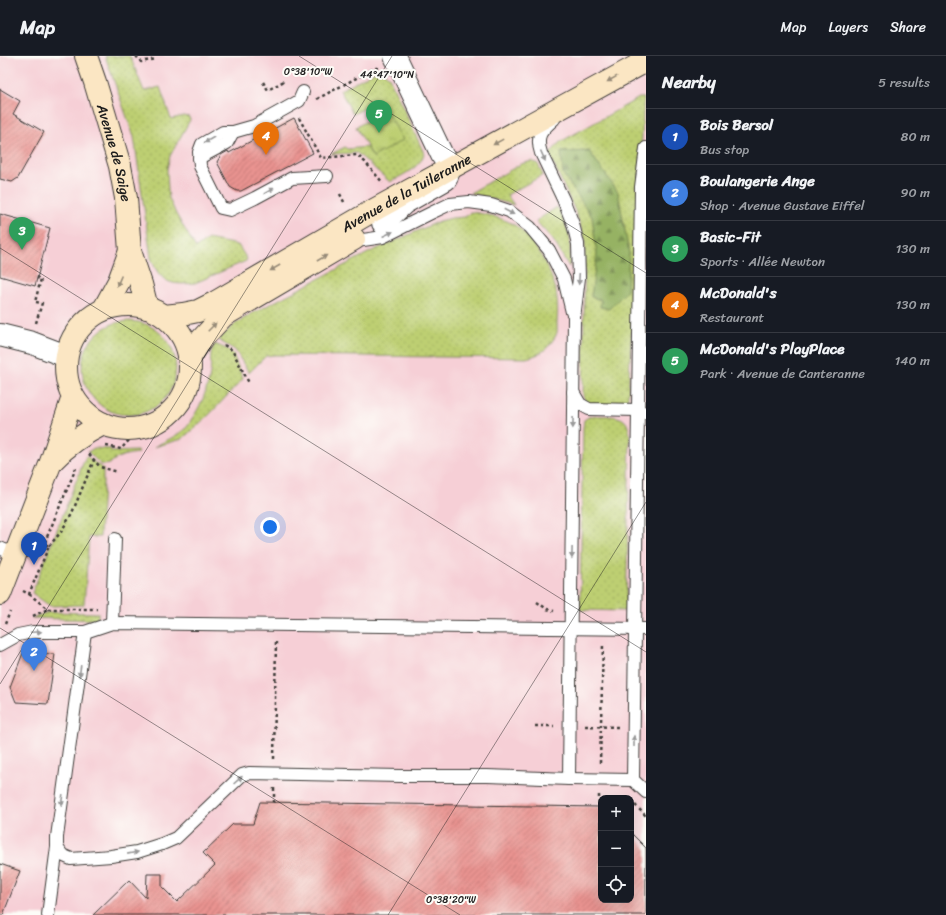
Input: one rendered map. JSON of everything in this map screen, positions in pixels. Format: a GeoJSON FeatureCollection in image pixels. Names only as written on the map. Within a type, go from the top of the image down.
{"type":"FeatureCollection","features":[{"type":"Feature","properties":{"kind":"street","name":"Avenue de Saige"},"geometry":{"type":"LineString","coordinates":[[86,56],[120,166],[126,198],[130,251],[141,284],[156,312]]}},
{"type":"Feature","properties":{"kind":"street","name":"Avenue de la Tuileranne"},"geometry":{"type":"LineString","coordinates":[[156,312],[183,314],[198,311],[374,210],[646,61]]}},
{"type":"Feature","properties":{"kind":"street"},"geometry":{"type":"LineString","coordinates":[[383,223],[404,203],[446,180],[450,168],[388,62]]}},
{"type":"Feature","properties":{"kind":"street","name":"Avenue de la Tuileranne"},"geometry":{"type":"LineString","coordinates":[[189,359],[201,340],[224,316],[383,223],[646,76]]}},
{"type":"Feature","properties":{"kind":"street","name":"Avenue de Saige"},"geometry":{"type":"LineString","coordinates":[[104,309],[119,281],[130,251]]}},
{"type":"Feature","properties":{"kind":"street"},"geometry":{"type":"LineString","coordinates":[[128,304],[156,312],[176,328],[185,343],[189,359],[189,377],[183,395],[172,410],[162,418],[140,428],[121,428],[103,424],[87,414],[73,397],[66,377],[66,356],[74,336],[87,320],[104,309],[116,305],[128,304]]}},
{"type":"Feature","properties":{"kind":"street"},"geometry":{"type":"LineString","coordinates":[[0,334],[32,343],[66,356]]}},
{"type":"Feature","properties":{"kind":"street"},"geometry":{"type":"LineString","coordinates":[[10,598],[8,552],[51,462],[73,397]]}},
{"type":"Feature","properties":{"kind":"street"},"geometry":{"type":"LineString","coordinates":[[51,462],[72,442],[103,424]]}},
{"type":"Feature","properties":{"kind":"lane"},"geometry":{"type":"LineString","coordinates":[[303,92],[299,101],[254,126],[234,132],[223,132],[202,144],[199,152],[200,166],[221,208],[230,210],[292,178],[327,176]]}},
{"type":"Feature","properties":{"kind":"lane"},"geometry":{"type":"LineString","coordinates":[[569,779],[574,318],[579,278],[578,244],[573,224],[563,199],[538,145],[539,136],[543,129],[583,95]]}},
{"type":"Feature","properties":{"kind":"lane"},"geometry":{"type":"LineString","coordinates":[[633,780],[634,727],[640,629],[642,412],[638,388],[646,148]]}},
{"type":"Feature","properties":{"kind":"lane"},"geometry":{"type":"LineString","coordinates":[[350,242],[383,237],[450,204],[469,202],[491,205],[509,211],[530,227],[549,250],[564,279],[574,318]]}},
{"type":"Feature","properties":{"kind":"lane"},"geometry":{"type":"LineString","coordinates":[[638,388],[646,378]]}},
{"type":"Feature","properties":{"kind":"lane"},"geometry":{"type":"LineString","coordinates":[[574,392],[580,404],[589,409],[642,412]]}},
{"type":"Feature","properties":{"kind":"lane"},"geometry":{"type":"LineString","coordinates":[[112,623],[115,539]]}},
{"type":"Feature","properties":{"kind":"lane"},"geometry":{"type":"LineString","coordinates":[[0,645],[18,634],[33,632],[85,632],[112,623],[640,629]]}},
{"type":"Feature","properties":{"kind":"lane"},"geometry":{"type":"LineString","coordinates":[[48,915],[85,632]]}},
{"type":"Feature","properties":{"kind":"lane"},"geometry":{"type":"LineString","coordinates":[[57,847],[62,855],[71,859],[111,856],[137,852],[162,844],[176,838],[242,775],[249,773],[493,776],[633,780],[646,792]]}},
{"type":"Feature","properties":{"kind":"path"},"geometry":{"type":"LineString","coordinates":[[136,56],[141,62],[156,59]]}},
{"type":"Feature","properties":{"kind":"path"},"geometry":{"type":"LineString","coordinates":[[314,101],[388,62]]}},
{"type":"Feature","properties":{"kind":"path"},"geometry":{"type":"LineString","coordinates":[[263,82],[268,90],[284,81]]}},
{"type":"Feature","properties":{"kind":"path"},"geometry":{"type":"LineString","coordinates":[[299,118],[321,158],[357,155],[365,162],[387,188]]}},
{"type":"Feature","properties":{"kind":"path"},"geometry":{"type":"LineString","coordinates":[[35,327],[42,303],[35,302],[41,279],[37,278]]}},
{"type":"Feature","properties":{"kind":"path"},"geometry":{"type":"LineString","coordinates":[[222,344],[232,350],[249,383]]}},
{"type":"Feature","properties":{"kind":"path"},"geometry":{"type":"LineString","coordinates":[[122,448],[140,428]]}},
{"type":"Feature","properties":{"kind":"path"},"geometry":{"type":"LineString","coordinates":[[85,449],[100,467],[118,472]]}},
{"type":"Feature","properties":{"kind":"path"},"geometry":{"type":"LineString","coordinates":[[29,594],[48,546],[61,532],[72,513],[94,460]]}},
{"type":"Feature","properties":{"kind":"path"},"geometry":{"type":"LineString","coordinates":[[48,546],[44,544],[76,468]]}},
{"type":"Feature","properties":{"kind":"path"},"geometry":{"type":"LineString","coordinates":[[29,594],[48,609],[112,609]]}},
{"type":"Feature","properties":{"kind":"path"},"geometry":{"type":"LineString","coordinates":[[4,626],[10,598],[29,594]]}},
{"type":"Feature","properties":{"kind":"path"},"geometry":{"type":"LineString","coordinates":[[274,802],[276,625]]}},
{"type":"Feature","properties":{"kind":"path"},"geometry":{"type":"LineString","coordinates":[[599,795],[603,629]]}},
{"type":"Feature","properties":{"kind":"path"},"geometry":{"type":"LineString","coordinates":[[535,726],[634,727]]}},
{"type":"Feature","properties":{"kind":"path"},"geometry":{"type":"LineString","coordinates":[[634,804],[645,814]]}},
{"type":"Feature","properties":{"kind":"shaded area"},"geometry":{"type":"Polygon","coordinates":[[[0,56],[646,56],[646,915],[0,915],[0,56]]]}},
{"type":"Feature","properties":{"kind":"green space"},"geometry":{"type":"Polygon","coordinates":[[[105,56],[130,56],[144,91],[160,87],[171,119],[184,116],[189,117],[190,120],[170,156],[167,169],[169,198],[176,214],[196,248],[208,239],[238,245],[247,259],[246,261],[195,283],[172,283],[167,281],[158,272],[151,258],[134,137],[105,56]]]}},
{"type":"Feature","properties":{"kind":"green space"},"geometry":{"type":"Polygon","coordinates":[[[378,70],[385,73],[389,77],[424,153],[419,163],[415,167],[390,182],[357,153],[331,154],[345,147],[347,149],[367,147],[372,156],[386,110],[380,113],[374,104],[353,114],[340,90],[378,70]]]}},
{"type":"Feature","properties":{"kind":"green space"},"geometry":{"type":"Polygon","coordinates":[[[639,98],[644,98],[628,398],[618,405],[592,404],[585,401],[583,396],[585,239],[575,211],[550,154],[560,142],[639,98]]]}},
{"type":"Feature","properties":{"kind":"green space"},"geometry":{"type":"Polygon","coordinates":[[[386,110],[403,140],[373,157],[356,127],[386,110]]]}},
{"type":"Feature","properties":{"kind":"green space"},"geometry":{"type":"Polygon","coordinates":[[[589,151],[618,192],[629,253],[627,291],[609,309],[600,307],[601,300],[591,297],[597,254],[592,217],[563,174],[561,152],[589,151]]]}},
{"type":"Feature","properties":{"kind":"green space"},"geometry":{"type":"Polygon","coordinates":[[[532,161],[538,164],[543,175],[507,195],[514,205],[470,193],[521,164],[532,161]]]}},
{"type":"Feature","properties":{"kind":"green space"},"geometry":{"type":"Polygon","coordinates":[[[557,207],[563,217],[570,238],[569,267],[553,240],[536,221],[557,207]]]}},
{"type":"Feature","properties":{"kind":"green space"},"geometry":{"type":"Polygon","coordinates":[[[470,212],[496,217],[519,228],[530,239],[550,272],[558,305],[557,334],[551,343],[540,353],[526,358],[274,355],[266,356],[249,373],[235,350],[218,340],[235,324],[251,314],[374,250],[440,221],[465,217],[470,212]]]}},
{"type":"Feature","properties":{"kind":"green space"},"geometry":{"type":"Polygon","coordinates":[[[129,321],[147,325],[162,335],[172,350],[176,368],[172,386],[162,401],[147,411],[129,415],[111,411],[96,401],[86,386],[82,368],[86,350],[96,335],[111,325],[129,321]]]}},
{"type":"Feature","properties":{"kind":"green space"},"geometry":{"type":"Polygon","coordinates":[[[215,344],[227,349],[233,354],[243,379],[208,416],[182,439],[154,447],[179,434],[186,428],[195,415],[201,404],[207,386],[211,370],[212,352],[215,344]]]}},
{"type":"Feature","properties":{"kind":"green space"},"geometry":{"type":"Polygon","coordinates":[[[590,416],[618,417],[625,421],[629,428],[626,611],[580,610],[583,428],[584,420],[590,416]]]}},
{"type":"Feature","properties":{"kind":"green space"},"geometry":{"type":"Polygon","coordinates":[[[94,448],[111,449],[111,452],[137,451],[138,453],[123,456],[110,464],[104,465],[100,464],[88,452],[94,448]]]}},
{"type":"Feature","properties":{"kind":"green space"},"geometry":{"type":"Polygon","coordinates":[[[86,456],[103,469],[103,484],[100,537],[89,537],[84,605],[50,606],[32,593],[86,456]]]}},
{"type":"Feature","properties":{"kind":"green space"},"geometry":{"type":"Polygon","coordinates":[[[48,612],[98,613],[98,617],[96,620],[32,618],[48,612]]]}},
{"type":"Feature","properties":{"kind":"building"},"geometry":{"type":"Polygon","coordinates":[[[0,89],[20,101],[13,114],[44,132],[18,178],[12,182],[0,179],[0,89]]]}},
{"type":"Feature","properties":{"kind":"building"},"geometry":{"type":"Polygon","coordinates":[[[294,118],[313,153],[241,191],[237,191],[230,187],[217,162],[221,155],[228,151],[229,153],[294,118]]]}},
{"type":"Feature","properties":{"kind":"building"},"geometry":{"type":"Polygon","coordinates":[[[0,214],[50,228],[35,286],[0,276],[0,214]]]}},
{"type":"Feature","properties":{"kind":"building"},"geometry":{"type":"Polygon","coordinates":[[[23,653],[55,654],[48,704],[16,702],[10,687],[23,653]]]}},
{"type":"Feature","properties":{"kind":"building"},"geometry":{"type":"Polygon","coordinates":[[[260,802],[598,807],[598,903],[634,903],[634,836],[646,848],[646,915],[93,915],[129,880],[146,898],[147,874],[162,874],[162,887],[177,902],[215,865],[203,853],[233,824],[253,824],[260,802]]]}},
{"type":"Feature","properties":{"kind":"building"},"geometry":{"type":"Polygon","coordinates":[[[0,864],[20,871],[3,915],[0,915],[0,864]]]}},
{"type":"Feature","properties":{"kind":"place","name":"McDonald's PlayPlace"},"geometry":{"type":"Point","coordinates":[379,133]}},
{"type":"Feature","properties":{"kind":"place","name":"McDonald's"},"geometry":{"type":"Point","coordinates":[266,155]}},
{"type":"Feature","properties":{"kind":"place","name":"Basic-Fit"},"geometry":{"type":"Point","coordinates":[22,250]}},
{"type":"Feature","properties":{"kind":"place","name":"Bois Bersol"},"geometry":{"type":"Point","coordinates":[34,565]}},
{"type":"Feature","properties":{"kind":"place","name":"Boulangerie Ange"},"geometry":{"type":"Point","coordinates":[34,671]}}]}
